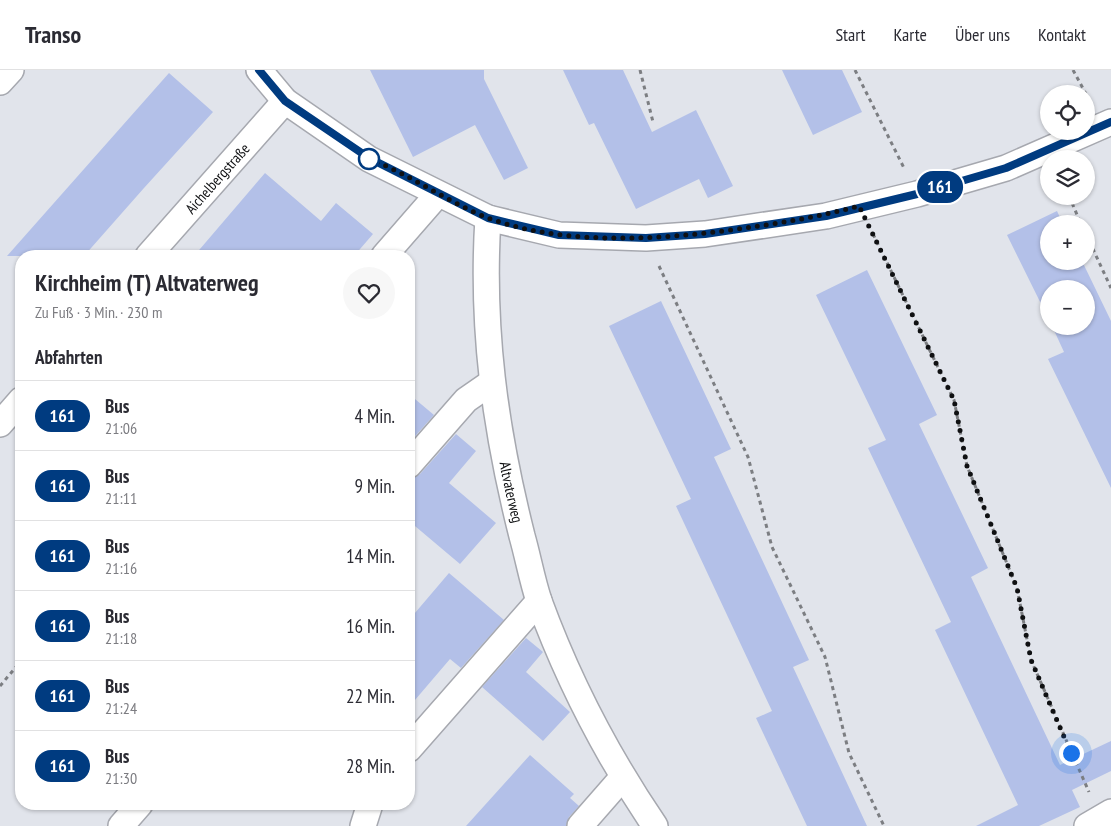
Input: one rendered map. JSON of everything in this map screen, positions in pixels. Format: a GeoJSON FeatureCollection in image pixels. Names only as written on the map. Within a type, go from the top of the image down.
{"type":"FeatureCollection","features":[{"type":"Feature","properties":{"kind":"street"},"geometry":{"type":"LineString","coordinates":[[0,82],[11,70]]}},
{"type":"Feature","properties":{"kind":"street"},"geometry":{"type":"LineString","coordinates":[[259,70],[285,101],[369,158],[488,218],[559,235],[646,238],[705,234],[826,216],[859,206],[917,194],[1006,168],[1111,122]]}},
{"type":"Feature","properties":{"kind":"street","name":"Aichelbergstraße"},"geometry":{"type":"LineString","coordinates":[[153,250],[285,101]]}},
{"type":"Feature","properties":{"kind":"street"},"geometry":{"type":"LineString","coordinates":[[389,250],[438,194]]}},
{"type":"Feature","properties":{"kind":"street","name":"Altvaterweg"},"geometry":{"type":"LineString","coordinates":[[488,218],[485,274],[492,382],[507,476],[539,601],[580,696],[622,778],[655,826]]}},
{"type":"Feature","properties":{"kind":"street"},"geometry":{"type":"LineString","coordinates":[[415,458],[466,400],[492,382]]}},
{"type":"Feature","properties":{"kind":"street"},"geometry":{"type":"LineString","coordinates":[[0,424],[15,407]]}},
{"type":"Feature","properties":{"kind":"street"},"geometry":{"type":"LineString","coordinates":[[415,741],[539,601]]}},
{"type":"Feature","properties":{"kind":"street"},"geometry":{"type":"LineString","coordinates":[[580,826],[622,778]]}},
{"type":"Feature","properties":{"kind":"street"},"geometry":{"type":"LineString","coordinates":[[121,826],[135,810]]}},
{"type":"Feature","properties":{"kind":"street"},"geometry":{"type":"LineString","coordinates":[[363,826],[368,810]]}},
{"type":"Feature","properties":{"kind":"path"},"geometry":{"type":"LineString","coordinates":[[640,70],[652,122]]}},
{"type":"Feature","properties":{"kind":"path"},"geometry":{"type":"LineString","coordinates":[[855,70],[917,194]]}},
{"type":"Feature","properties":{"kind":"path"},"geometry":{"type":"LineString","coordinates":[[1073,70],[1081,85]]}},
{"type":"Feature","properties":{"kind":"path"},"geometry":{"type":"LineString","coordinates":[[859,206],[954,400],[967,466],[1017,588],[1031,660],[1100,819]]}},
{"type":"Feature","properties":{"kind":"path"},"geometry":{"type":"LineString","coordinates":[[646,238],[748,457],[772,548],[825,657],[849,753],[884,826]]}},
{"type":"Feature","properties":{"kind":"path"},"geometry":{"type":"LineString","coordinates":[[1095,253],[1111,288]]}},
{"type":"Feature","properties":{"kind":"path"},"geometry":{"type":"LineString","coordinates":[[0,686],[15,668]]}},
{"type":"Feature","properties":{"kind":"building"},"geometry":{"type":"Polygon","coordinates":[[[370,70],[484,70],[484,79],[528,168],[504,180],[475,125],[413,157],[370,70]]]}},
{"type":"Feature","properties":{"kind":"building"},"geometry":{"type":"Polygon","coordinates":[[[563,70],[623,70],[652,132],[696,110],[733,186],[708,198],[699,179],[636,209],[594,123],[589,125],[563,70]]]}},
{"type":"Feature","properties":{"kind":"building"},"geometry":{"type":"Polygon","coordinates":[[[782,70],[842,70],[862,112],[813,135],[782,70]]]}},
{"type":"Feature","properties":{"kind":"building"},"geometry":{"type":"Polygon","coordinates":[[[169,73],[213,112],[89,250],[15,250],[15,256],[7,256],[169,73]]]}},
{"type":"Feature","properties":{"kind":"building"},"geometry":{"type":"Polygon","coordinates":[[[265,173],[321,221],[336,203],[373,234],[359,250],[199,250],[265,173]]]}},
{"type":"Feature","properties":{"kind":"building"},"geometry":{"type":"Polygon","coordinates":[[[1057,211],[1059,215],[1049,215],[1057,211]]]}},
{"type":"Feature","properties":{"kind":"building"},"geometry":{"type":"Polygon","coordinates":[[[1040,219],[1040,270],[1086,270],[1091,280],[1040,280],[1040,302],[1007,235],[1040,219]]]}},
{"type":"Feature","properties":{"kind":"building"},"geometry":{"type":"Polygon","coordinates":[[[867,270],[937,415],[919,424],[988,568],[971,577],[1060,765],[1111,741],[1111,771],[1072,790],[1080,807],[1039,826],[976,826],[1018,805],[935,630],[951,622],[868,448],[886,440],[816,295],[867,270]]]}},
{"type":"Feature","properties":{"kind":"building"},"geometry":{"type":"Polygon","coordinates":[[[1095,288],[1111,321],[1111,488],[1048,359],[1064,352],[1056,335],[1095,335],[1095,288]]]}},
{"type":"Feature","properties":{"kind":"building"},"geometry":{"type":"Polygon","coordinates":[[[661,301],[731,449],[714,457],[809,660],[793,667],[867,826],[807,826],[756,718],[772,711],[676,506],[691,499],[609,326],[661,301]]]}},
{"type":"Feature","properties":{"kind":"building"},"geometry":{"type":"Polygon","coordinates":[[[415,399],[434,415],[415,436],[415,399]]]}},
{"type":"Feature","properties":{"kind":"building"},"geometry":{"type":"Polygon","coordinates":[[[456,434],[476,451],[449,483],[496,523],[460,564],[415,526],[415,476],[420,474],[456,434]]]}},
{"type":"Feature","properties":{"kind":"building"},"geometry":{"type":"Polygon","coordinates":[[[449,573],[504,620],[461,668],[450,659],[415,700],[415,613],[449,573]]]}},
{"type":"Feature","properties":{"kind":"building"},"geometry":{"type":"Polygon","coordinates":[[[526,638],[543,652],[526,672],[570,712],[543,741],[482,687],[526,638]]]}},
{"type":"Feature","properties":{"kind":"building"},"geometry":{"type":"Polygon","coordinates":[[[530,755],[574,794],[570,798],[579,806],[569,817],[566,826],[466,826],[530,755]]]}},
{"type":"Feature","properties":{"kind":"bus line","name":"161"},"geometry":{"type":"LineString","coordinates":[[259,70],[285,101],[369,158],[488,218],[559,235],[646,238],[705,234],[826,216],[859,206],[917,194],[1006,168],[1111,122]]}},
{"type":"Feature","properties":{"kind":"route"},"geometry":{"type":"LineString","coordinates":[[369,159],[488,218],[559,235],[646,238],[705,234],[826,216],[859,206],[954,400],[967,466],[989,524],[1017,588],[1031,660],[1071,753]]}}]}
